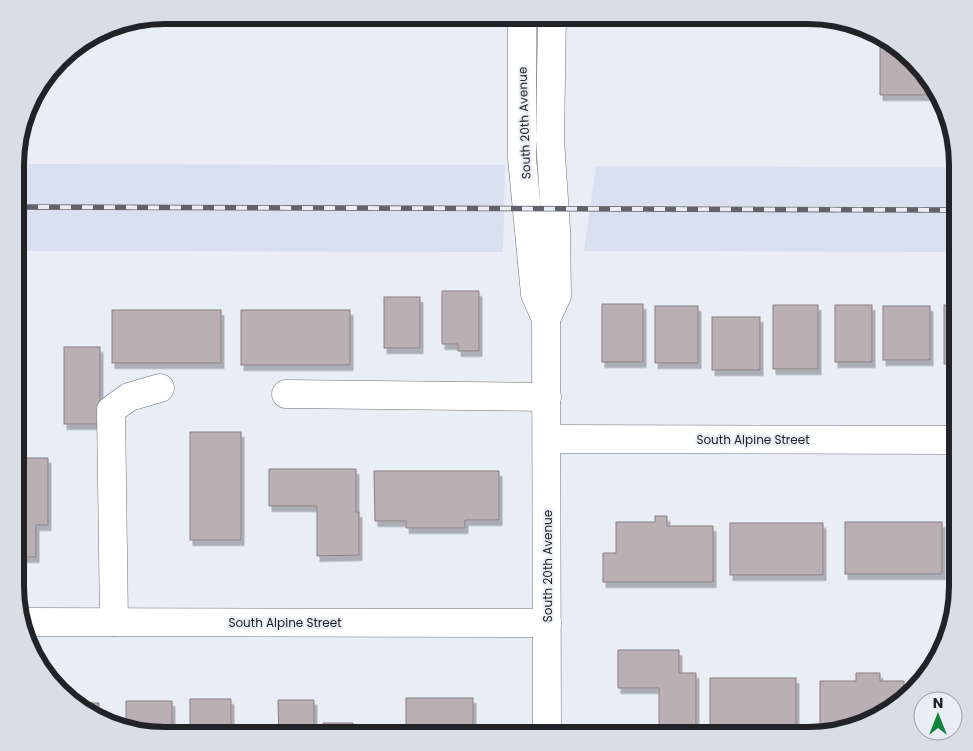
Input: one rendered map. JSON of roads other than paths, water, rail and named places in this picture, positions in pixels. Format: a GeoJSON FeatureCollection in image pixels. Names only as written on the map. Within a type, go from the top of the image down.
{"type":"FeatureCollection","features":[{"type":"Feature","properties":{"kind":"street","name":"South 20th Avenue"},"geometry":{"type":"LineString","coordinates":[[522,24],[522,158],[535,294],[546,319],[548,439],[547,727]]}},
{"type":"Feature","properties":{"kind":"street","name":"South 20th Avenue"},"geometry":{"type":"LineString","coordinates":[[546,319],[557,296],[556,230],[550,140],[552,24]]}},
{"type":"Feature","properties":{"kind":"street"},"geometry":{"type":"LineString","coordinates":[[114,622],[111,410],[129,397],[160,388]]}},
{"type":"Feature","properties":{"kind":"street"},"geometry":{"type":"LineString","coordinates":[[286,394],[547,397]]}},
{"type":"Feature","properties":{"kind":"street","name":"South Alpine Street"},"geometry":{"type":"LineString","coordinates":[[548,439],[949,440]]}},
{"type":"Feature","properties":{"kind":"street","name":"South Alpine Street"},"geometry":{"type":"LineString","coordinates":[[29,622],[547,623]]}},
{"type":"Feature","properties":{"kind":"railway"},"geometry":{"type":"LineString","coordinates":[[24,207],[949,210]]}}]}
